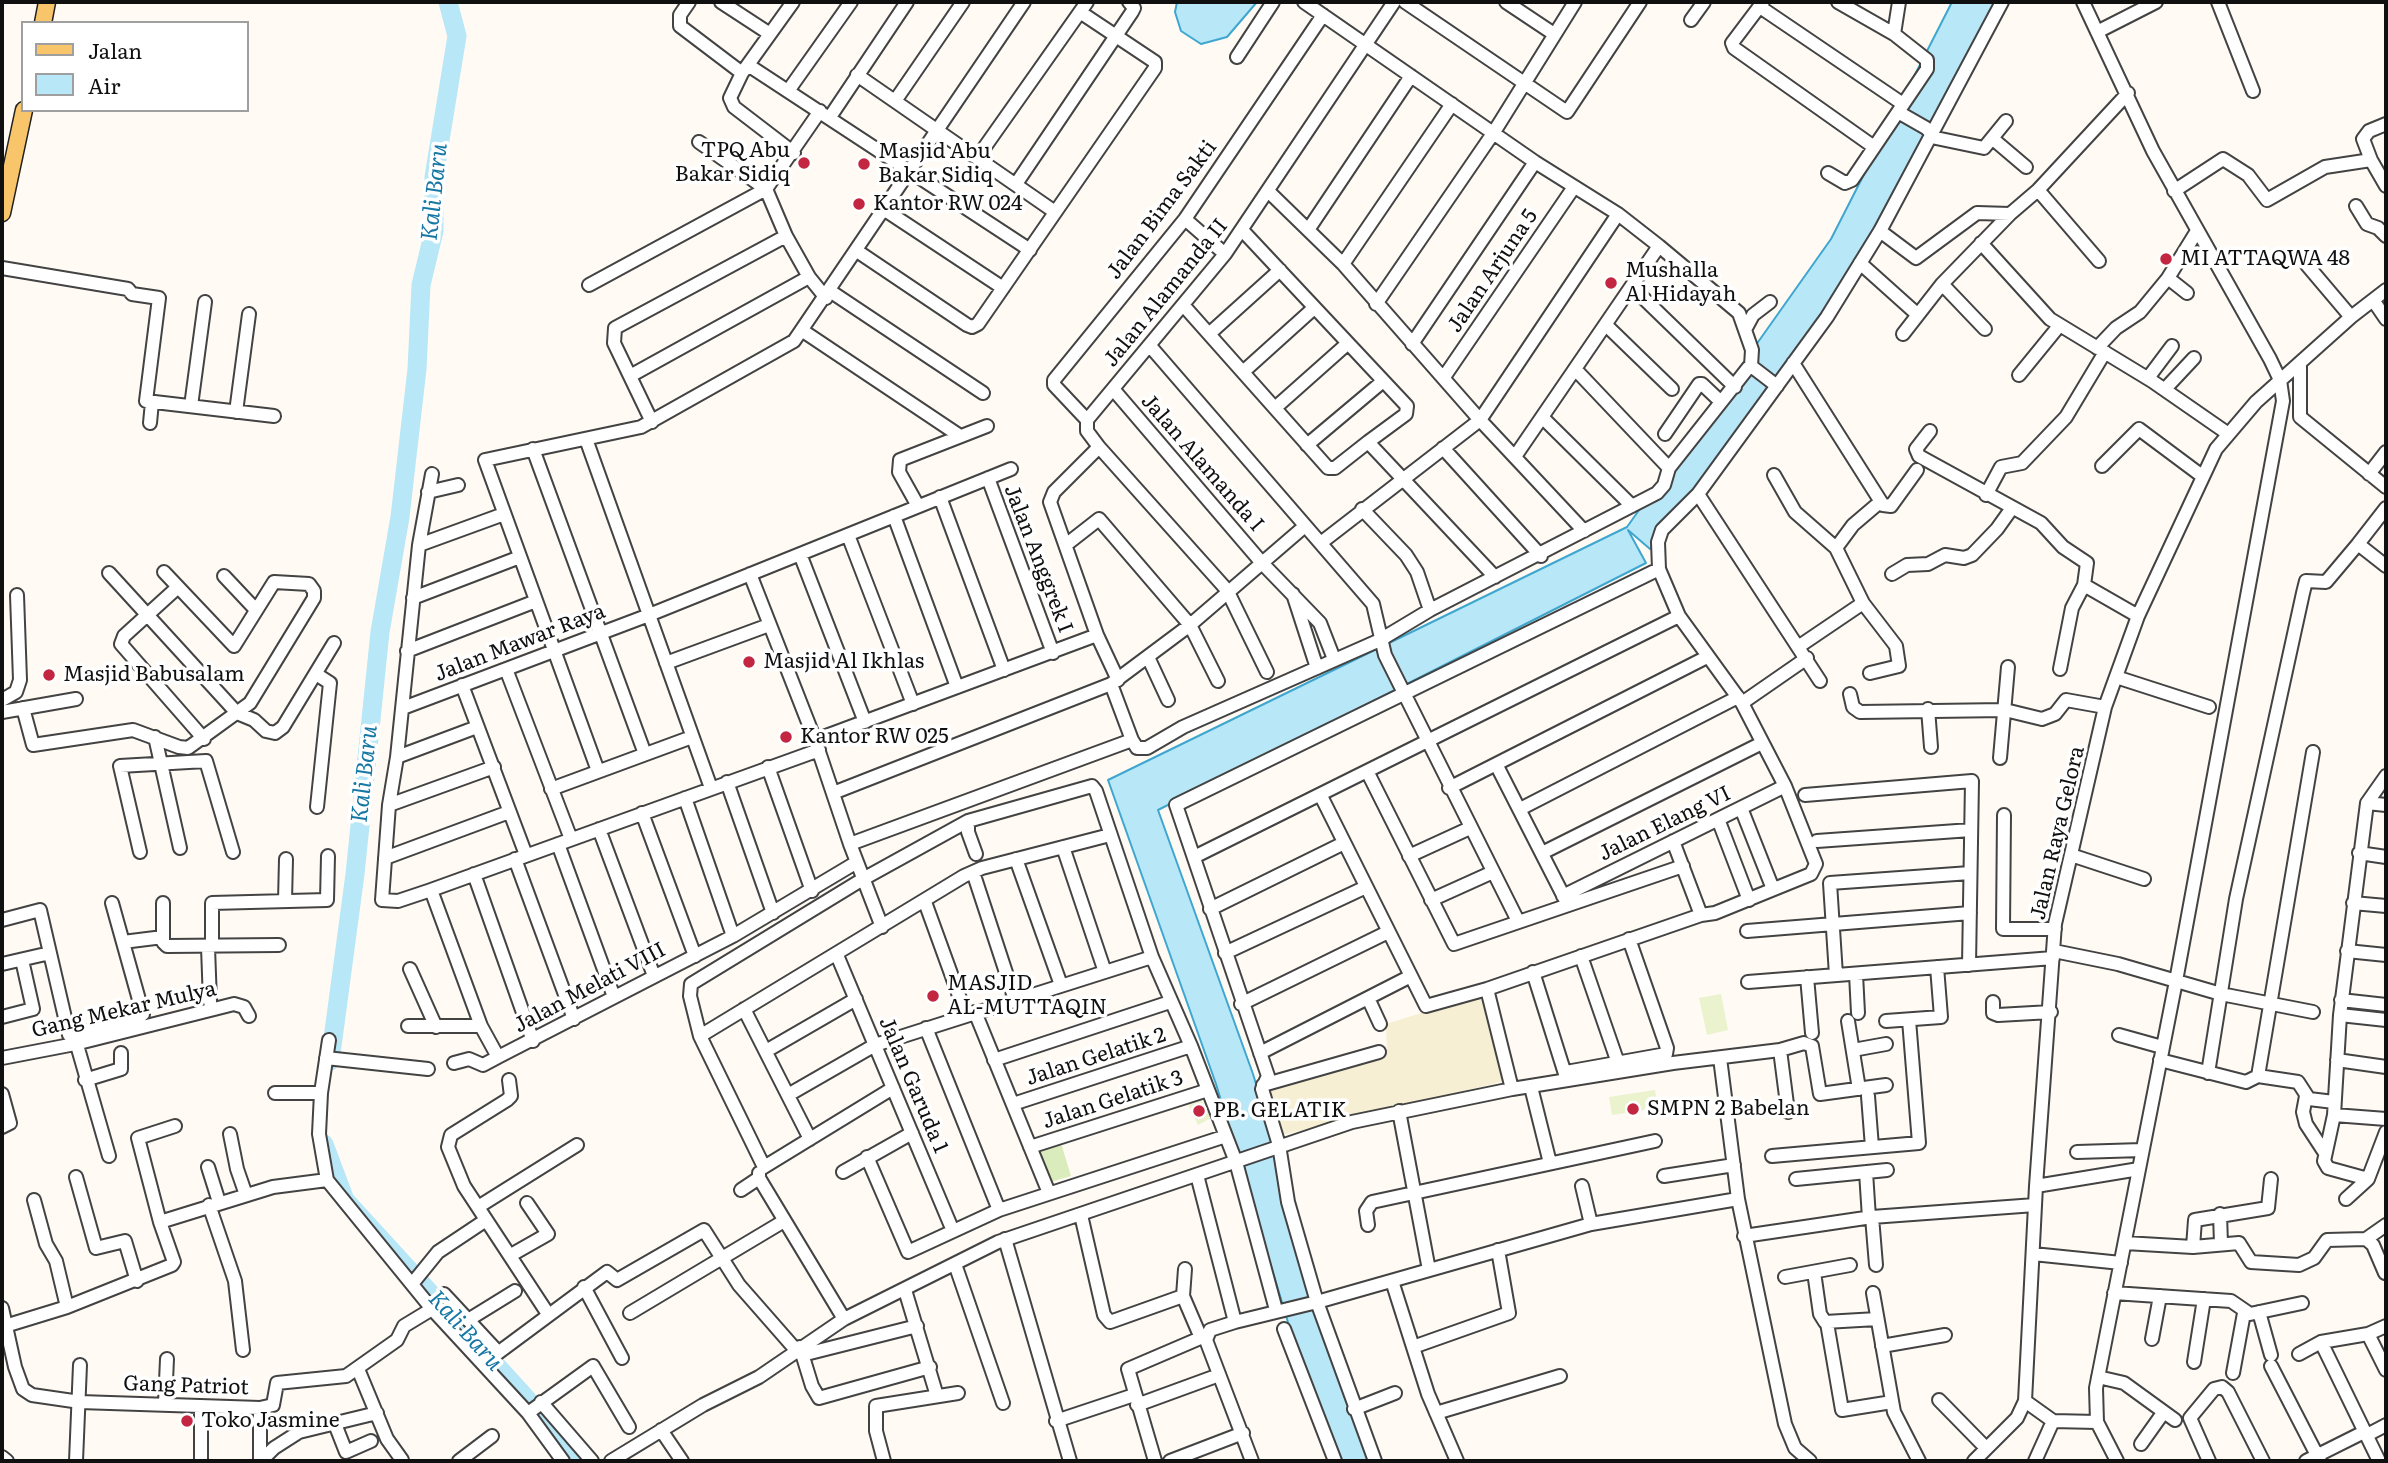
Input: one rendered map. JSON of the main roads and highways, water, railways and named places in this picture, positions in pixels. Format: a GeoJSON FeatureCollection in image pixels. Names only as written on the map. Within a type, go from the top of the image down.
{"type":"FeatureCollection","features":[{"type":"Feature","properties":{"kind":"main road"},"geometry":{"type":"LineString","coordinates":[[43,21],[47,2]]}},
{"type":"Feature","properties":{"kind":"main road"},"geometry":{"type":"LineString","coordinates":[[2,212],[24,112]]}},
{"type":"Feature","properties":{"kind":"water"},"geometry":{"type":"Polygon","coordinates":[[[1177,2],[1257,2],[1227,37],[1201,44],[1181,31],[1175,12],[1177,2]]]}},
{"type":"Feature","properties":{"kind":"water"},"geometry":{"type":"Polygon","coordinates":[[[1952,2],[2009,2],[1867,252],[1650,549],[1628,530],[1646,563],[1158,810],[1253,1074],[1359,1420],[1377,1461],[1339,1461],[1319,1425],[1216,1084],[1108,780],[1627,527],[1831,239],[1952,2]]]}},
{"type":"Feature","properties":{"kind":"waterway","name":"Kali Baru"},"geometry":{"type":"LineString","coordinates":[[330,1061],[355,874],[380,632],[400,517],[417,369],[421,285],[434,231],[434,177],[457,36],[448,2]]}},
{"type":"Feature","properties":{"kind":"waterway","name":"Kali Baru"},"geometry":{"type":"LineString","coordinates":[[324,1144],[345,1200],[526,1398],[577,1461]]}},
{"type":"Feature","properties":{"kind":"place","name":"TPQ Abu Bakar Sidiq"},"geometry":{"type":"Point","coordinates":[804,163]}},
{"type":"Feature","properties":{"kind":"place","name":"Masjid Abu Bakar Sidiq"},"geometry":{"type":"Point","coordinates":[864,164]}},
{"type":"Feature","properties":{"kind":"place","name":"Kantor RW 024"},"geometry":{"type":"Point","coordinates":[859,204]}},
{"type":"Feature","properties":{"kind":"place","name":"MI ATTAQWA 48"},"geometry":{"type":"Point","coordinates":[2166,259]}},
{"type":"Feature","properties":{"kind":"place","name":"Mushalla Al Hidayah"},"geometry":{"type":"Point","coordinates":[1611,283]}},
{"type":"Feature","properties":{"kind":"place","name":"Masjid Al Ikhlas"},"geometry":{"type":"Point","coordinates":[749,662]}},
{"type":"Feature","properties":{"kind":"place","name":"Masjid Babusalam"},"geometry":{"type":"Point","coordinates":[49,675]}},
{"type":"Feature","properties":{"kind":"place","name":"Kantor RW 025"},"geometry":{"type":"Point","coordinates":[786,737]}},
{"type":"Feature","properties":{"kind":"place","name":"MASJID AL-MUTTAQIN"},"geometry":{"type":"Point","coordinates":[933,996]}},
{"type":"Feature","properties":{"kind":"place","name":"SMPN 2 Babelan"},"geometry":{"type":"Point","coordinates":[1633,1109]}},
{"type":"Feature","properties":{"kind":"place","name":"PB. GELATIK"},"geometry":{"type":"Point","coordinates":[1199,1111]}},
{"type":"Feature","properties":{"kind":"place","name":"Toko Jasmine"},"geometry":{"type":"Point","coordinates":[187,1421]}}]}
